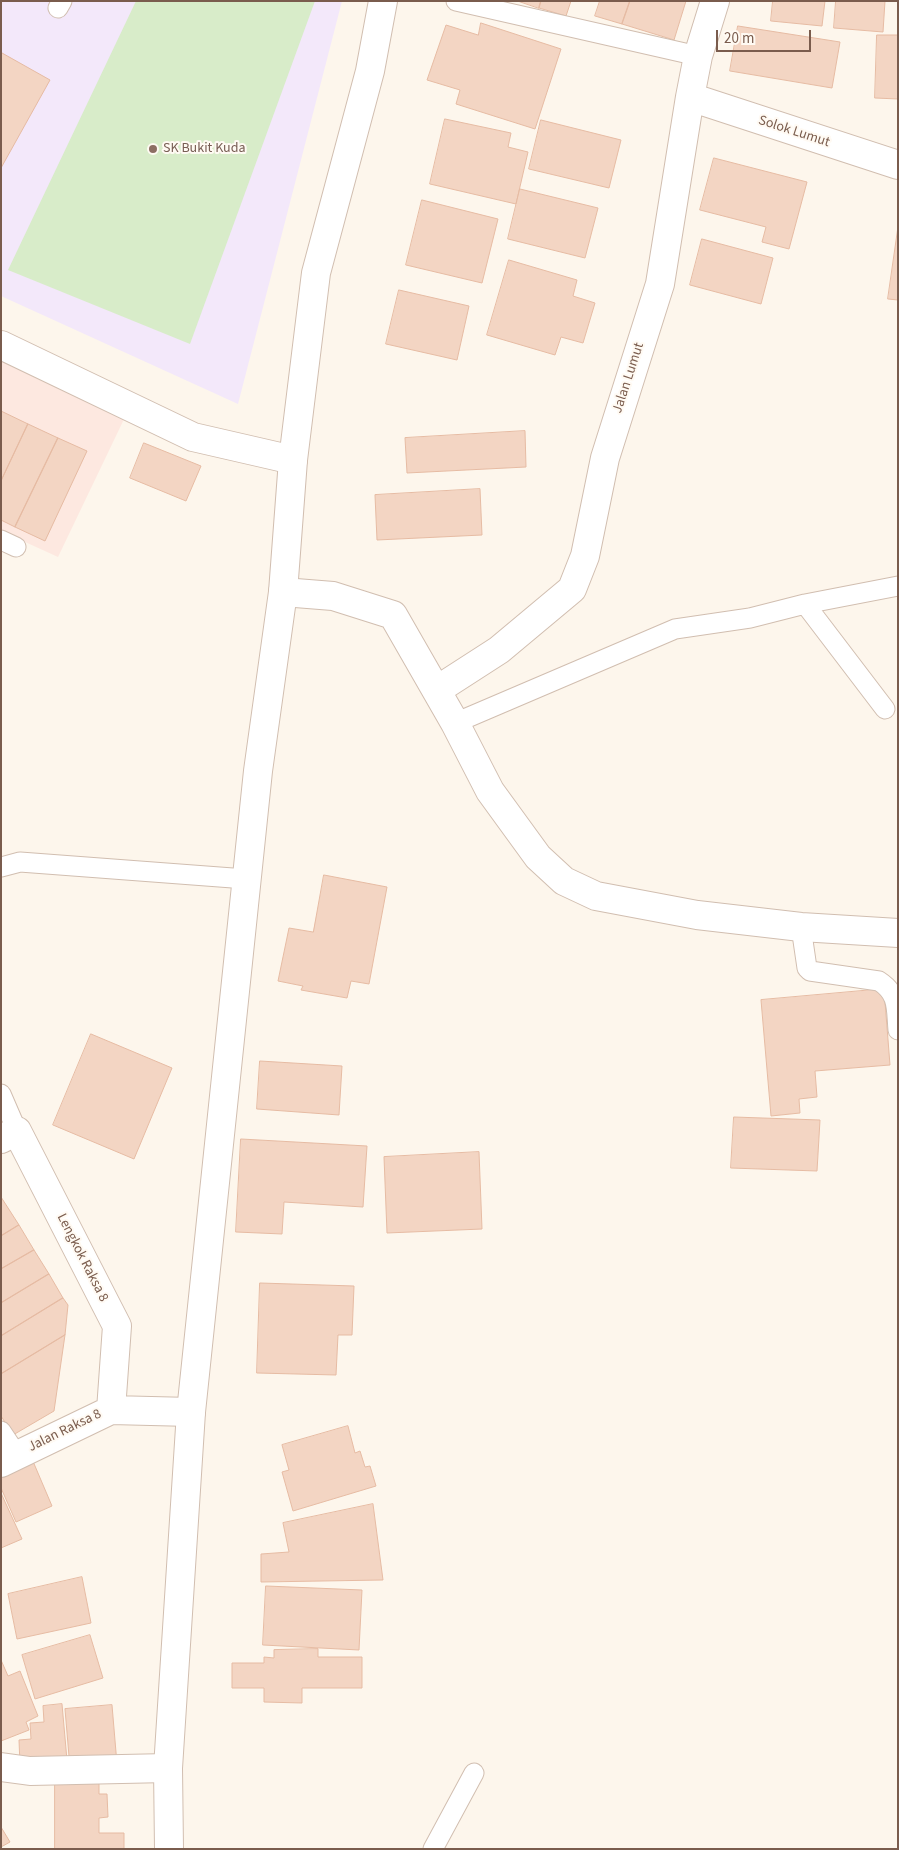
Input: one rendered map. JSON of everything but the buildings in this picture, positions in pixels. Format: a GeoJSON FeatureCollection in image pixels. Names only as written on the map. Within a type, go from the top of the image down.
{"type":"FeatureCollection","features":[{"type":"Feature","properties":{"kind":"street"},"geometry":{"type":"LineString","coordinates":[[169,1849],[168,1768],[191,1412],[258,771],[284,592],[293,460],[316,273],[370,71],[383,1]]}},
{"type":"Feature","properties":{"kind":"street","name":"Jalan Lumut"},"geometry":{"type":"LineString","coordinates":[[437,690],[499,650],[572,589],[585,556],[604,458],[660,284],[690,97],[698,56],[715,1]]}},
{"type":"Feature","properties":{"kind":"street","name":"Solok Lumut"},"geometry":{"type":"LineString","coordinates":[[690,97],[898,165]]}},
{"type":"Feature","properties":{"kind":"street"},"geometry":{"type":"LineString","coordinates":[[1,345],[193,437],[293,460]]}},
{"type":"Feature","properties":{"kind":"street"},"geometry":{"type":"LineString","coordinates":[[284,592],[333,596],[393,615],[437,690],[490,791],[538,857],[564,881],[596,896],[697,915],[801,928],[898,932]]}},
{"type":"Feature","properties":{"kind":"street","name":"Lengkok Raksa 8"},"geometry":{"type":"LineString","coordinates":[[9,1135],[117,1326],[110,1410]]}},
{"type":"Feature","properties":{"kind":"street","name":"Jalan Raksa 8"},"geometry":{"type":"LineString","coordinates":[[9,1459],[110,1410],[191,1412]]}},
{"type":"Feature","properties":{"kind":"street"},"geometry":{"type":"LineString","coordinates":[[1,1767],[30,1771],[168,1768]]}},
{"type":"Feature","properties":{"kind":"lane"},"geometry":{"type":"LineString","coordinates":[[456,1],[698,56]]}},
{"type":"Feature","properties":{"kind":"lane"},"geometry":{"type":"LineString","coordinates":[[455,723],[675,629],[750,618],[805,604],[898,586]]}},
{"type":"Feature","properties":{"kind":"lane"},"geometry":{"type":"LineString","coordinates":[[805,604],[885,710]]}},
{"type":"Feature","properties":{"kind":"lane"},"geometry":{"type":"LineString","coordinates":[[1,867],[20,862],[246,879]]}},
{"type":"Feature","properties":{"kind":"lane"},"geometry":{"type":"LineString","coordinates":[[801,928],[807,968],[810,971],[879,981],[888,987],[895,999],[898,1030]]}},
{"type":"Feature","properties":{"kind":"lane"},"geometry":{"type":"LineString","coordinates":[[1,1094],[9,1135]]}},
{"type":"Feature","properties":{"kind":"lane"},"geometry":{"type":"LineString","coordinates":[[1,1431],[9,1459]]}},
{"type":"Feature","properties":{"kind":"lane"},"geometry":{"type":"LineString","coordinates":[[433,1849],[474,1773]]}},
{"type":"Feature","properties":{"kind":"shaded area","name":"SK Bukit Kuda"},"geometry":{"type":"Polygon","coordinates":[[[1,1],[342,1],[238,404],[1,296],[1,1]]]}},
{"type":"Feature","properties":{"kind":"shaded area"},"geometry":{"type":"Polygon","coordinates":[[[1,357],[126,415],[58,557],[1,531],[1,357]]]}},
{"type":"Feature","properties":{"kind":"green space"},"geometry":{"type":"Polygon","coordinates":[[[136,1],[315,1],[190,344],[8,270],[136,1]]]}},
{"type":"Feature","properties":{"kind":"place","name":"SK Bukit Kuda"},"geometry":{"type":"Point","coordinates":[153,149]}}]}
